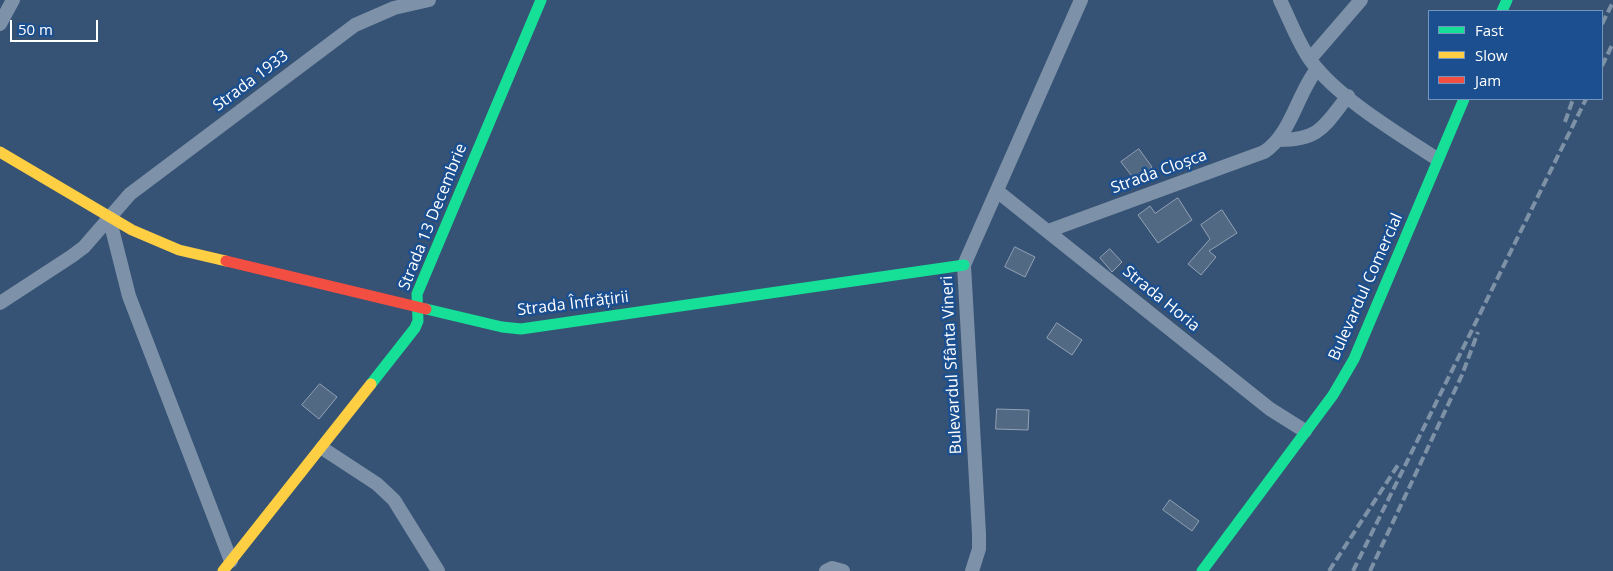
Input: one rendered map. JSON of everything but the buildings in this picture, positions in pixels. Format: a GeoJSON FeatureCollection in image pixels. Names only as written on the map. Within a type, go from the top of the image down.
{"type":"FeatureCollection","features":[{"type":"Feature","properties":{"kind":"street"},"geometry":{"type":"LineString","coordinates":[[0,24],[13,0]]}},
{"type":"Feature","properties":{"kind":"street","name":"Strada 1933"},"geometry":{"type":"LineString","coordinates":[[0,303],[84,247],[130,194],[355,25],[394,8],[429,0]]}},
{"type":"Feature","properties":{"kind":"street","name":"Strada 13 Decembrie"},"geometry":{"type":"LineString","coordinates":[[227,566],[415,328],[418,321],[416,305],[422,282],[541,0]]}},
{"type":"Feature","properties":{"kind":"street","name":"Bulevardul Sfânta Vineri"},"geometry":{"type":"LineString","coordinates":[[972,571],[979,549],[980,534],[964,265],[1081,0]]}},
{"type":"Feature","properties":{"kind":"street"},"geometry":{"type":"LineString","coordinates":[[1280,0],[1314,64],[1348,96],[1438,159]]}},
{"type":"Feature","properties":{"kind":"street"},"geometry":{"type":"LineString","coordinates":[[1279,140],[1314,64],[1361,0]]}},
{"type":"Feature","properties":{"kind":"street","name":"Strada Cloșca"},"geometry":{"type":"LineString","coordinates":[[1048,232],[1264,152],[1279,140],[1297,140],[1316,133],[1348,96]]}},
{"type":"Feature","properties":{"kind":"street","name":"Bulevardul Comercial"},"geometry":{"type":"LineString","coordinates":[[1202,571],[1333,395],[1354,359],[1464,100]]}},
{"type":"Feature","properties":{"kind":"street","name":"Strada Înfrățirii"},"geometry":{"type":"LineString","coordinates":[[0,152],[132,230],[179,250],[502,327],[521,329],[964,265]]}},
{"type":"Feature","properties":{"kind":"street","name":"Strada Horia"},"geometry":{"type":"LineString","coordinates":[[997,191],[1270,409],[1305,431]]}},
{"type":"Feature","properties":{"kind":"street"},"geometry":{"type":"LineString","coordinates":[[109,217],[129,296],[227,566]]}},
{"type":"Feature","properties":{"kind":"street"},"geometry":{"type":"LineString","coordinates":[[322,448],[377,484],[394,500],[438,571]]}},
{"type":"Feature","properties":{"kind":"street"},"geometry":{"type":"LineString","coordinates":[[826,571],[832,568],[842,571]]}},
{"type":"Feature","properties":{"kind":"railway"},"geometry":{"type":"LineString","coordinates":[[1603,22],[1613,2]]}},
{"type":"Feature","properties":{"kind":"railway"},"geometry":{"type":"LineString","coordinates":[[1603,64],[1613,43]]}},
{"type":"Feature","properties":{"kind":"railway"},"geometry":{"type":"LineString","coordinates":[[1565,122],[1573,100]]}},
{"type":"Feature","properties":{"kind":"railway"},"geometry":{"type":"LineString","coordinates":[[1353,571],[1586,100]]}},
{"type":"Feature","properties":{"kind":"railway"},"geometry":{"type":"LineString","coordinates":[[1370,571],[1462,375],[1478,332]]}},
{"type":"Feature","properties":{"kind":"railway"},"geometry":{"type":"LineString","coordinates":[[1329,571],[1400,462]]}},
{"type":"Feature","properties":{"kind":"traffic: fast"},"geometry":{"type":"LineString","coordinates":[[371,384],[415,328],[418,321],[417,294],[541,0]]}},
{"type":"Feature","properties":{"kind":"traffic: fast"},"geometry":{"type":"LineString","coordinates":[[1502,10],[1507,0]]}},
{"type":"Feature","properties":{"kind":"traffic: fast"},"geometry":{"type":"LineString","coordinates":[[1202,571],[1333,395],[1354,359],[1464,100]]}},
{"type":"Feature","properties":{"kind":"traffic: fast"},"geometry":{"type":"LineString","coordinates":[[426,309],[502,327],[521,329],[964,265]]}},
{"type":"Feature","properties":{"kind":"traffic: slow"},"geometry":{"type":"LineString","coordinates":[[0,152],[132,230],[179,250],[226,261]]}},
{"type":"Feature","properties":{"kind":"traffic: slow"},"geometry":{"type":"LineString","coordinates":[[223,571],[371,384]]}},
{"type":"Feature","properties":{"kind":"traffic: jam"},"geometry":{"type":"LineString","coordinates":[[226,261],[426,309]]}}]}
